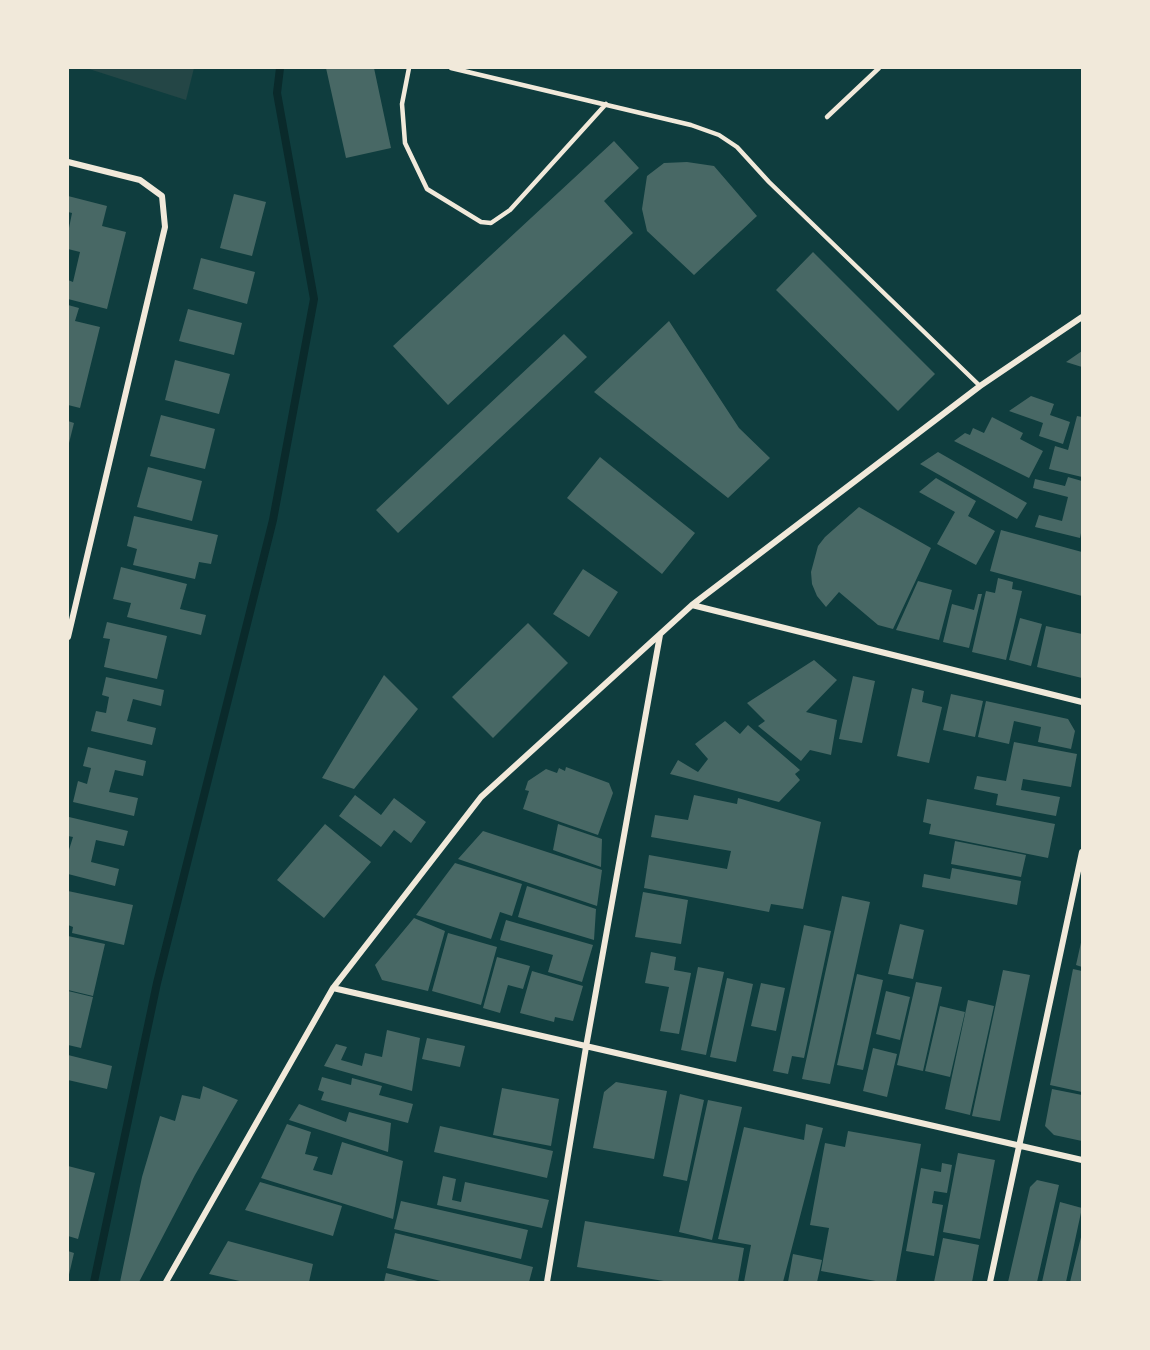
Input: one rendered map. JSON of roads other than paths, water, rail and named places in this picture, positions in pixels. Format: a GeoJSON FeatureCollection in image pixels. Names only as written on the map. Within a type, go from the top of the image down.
{"type":"FeatureCollection","features":[{"type":"Feature","properties":{"kind":"street"},"geometry":{"type":"LineString","coordinates":[[68,162],[140,180],[162,196],[165,227],[68,634]]}},
{"type":"Feature","properties":{"kind":"street"},"geometry":{"type":"LineString","coordinates":[[166,1282],[333,988],[482,797],[692,605],[980,386],[1083,317]]}},
{"type":"Feature","properties":{"kind":"street"},"geometry":{"type":"LineString","coordinates":[[692,605],[1083,702]]}},
{"type":"Feature","properties":{"kind":"street"},"geometry":{"type":"LineString","coordinates":[[548,1282],[586,1047],[661,634]]}},
{"type":"Feature","properties":{"kind":"street"},"geometry":{"type":"LineString","coordinates":[[990,1282],[1083,852]]}},
{"type":"Feature","properties":{"kind":"street"},"geometry":{"type":"LineString","coordinates":[[333,988],[1083,1160]]}},
{"type":"Feature","properties":{"kind":"lane"},"geometry":{"type":"LineString","coordinates":[[409,68],[402,104],[405,143],[427,189],[481,222],[491,223],[510,210],[606,104]]}},
{"type":"Feature","properties":{"kind":"lane"},"geometry":{"type":"LineString","coordinates":[[451,68],[691,125],[719,135],[737,147],[769,182],[980,386]]}},
{"type":"Feature","properties":{"kind":"lane"},"geometry":{"type":"LineString","coordinates":[[826,117],[879,68]]}},
{"type":"Feature","properties":{"kind":"waterway"},"geometry":{"type":"LineString","coordinates":[[94,1282],[157,983],[273,520],[314,299],[277,93],[280,68]]}}]}
